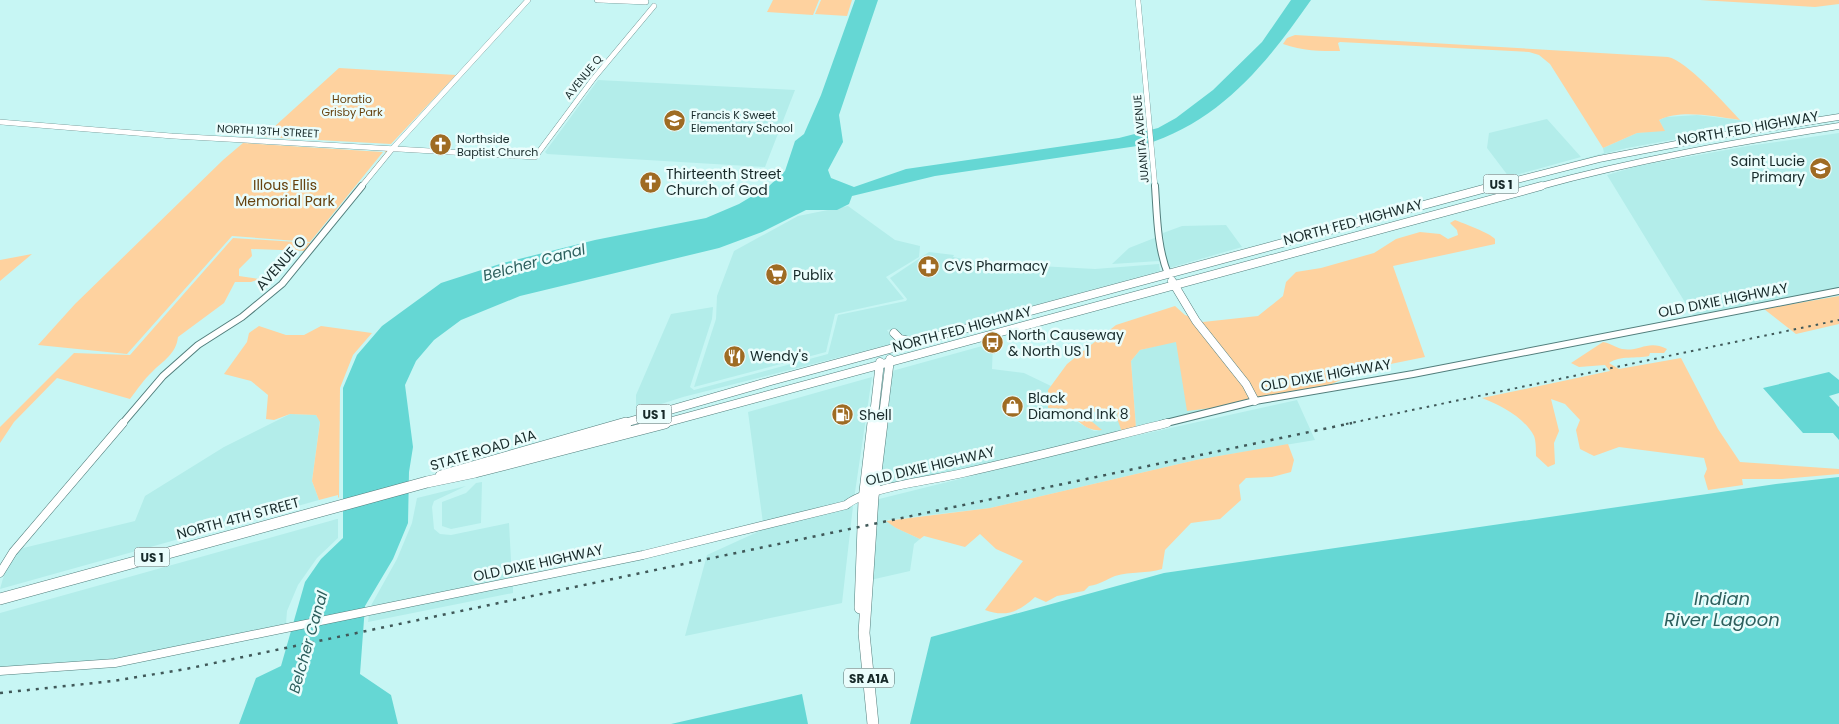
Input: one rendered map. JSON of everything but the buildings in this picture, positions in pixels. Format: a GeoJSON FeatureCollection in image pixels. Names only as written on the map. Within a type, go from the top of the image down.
{"type":"FeatureCollection","features":[{"type":"Feature","properties":{"kind":"main road","name":"NORTH FED HIGHWAY"},"geometry":{"type":"LineString","coordinates":[[917,342],[1451,197],[1599,159],[1723,135],[1839,117]]}},
{"type":"Feature","properties":{"kind":"main road","name":"NORTH FED HIGHWAY"},"geometry":{"type":"LineString","coordinates":[[879,366],[1611,167],[1733,143],[1838,126]]}},
{"type":"Feature","properties":{"kind":"main road"},"geometry":{"type":"LineString","coordinates":[[1442,212],[1452,205],[1451,197]]}},
{"type":"Feature","properties":{"kind":"main road"},"geometry":{"type":"LineString","coordinates":[[1168,274],[1196,321],[1246,384],[1255,401]]}},
{"type":"Feature","properties":{"kind":"main road"},"geometry":{"type":"LineString","coordinates":[[894,333],[900,339],[917,342]]}},
{"type":"Feature","properties":{"kind":"main road","name":"US 1"},"geometry":{"type":"LineString","coordinates":[[887,351],[917,342]]}},
{"type":"Feature","properties":{"kind":"main road","name":"SR A1A"},"geometry":{"type":"LineString","coordinates":[[862,618],[872,497],[889,363],[887,351]]}},
{"type":"Feature","properties":{"kind":"main road","name":"SR A1A"},"geometry":{"type":"LineString","coordinates":[[873,724],[862,618],[864,508],[879,366],[887,351]]}},
{"type":"Feature","properties":{"kind":"main road","name":"STATE ROAD A1A"},"geometry":{"type":"LineString","coordinates":[[426,482],[450,472],[771,381],[887,351]]}},
{"type":"Feature","properties":{"kind":"main road","name":"STATE ROAD A1A"},"geometry":{"type":"LineString","coordinates":[[426,482],[475,472],[879,366]]}},
{"type":"Feature","properties":{"kind":"main road","name":"NORTH 4TH STREET"},"geometry":{"type":"LineString","coordinates":[[0,599],[426,482]]}},
{"type":"Feature","properties":{"kind":"street","name":"AVENUE O"},"geometry":{"type":"LineString","coordinates":[[0,573],[13,552],[163,376],[198,345],[242,317],[282,284],[393,148],[528,0]]}},
{"type":"Feature","properties":{"kind":"street"},"geometry":{"type":"LineString","coordinates":[[596,0],[649,3]]}},
{"type":"Feature","properties":{"kind":"street","name":"JUANITA AVENUE"},"geometry":{"type":"LineString","coordinates":[[1138,0],[1162,258],[1168,274]]}},
{"type":"Feature","properties":{"kind":"street","name":"AVENUE Q"},"geometry":{"type":"LineString","coordinates":[[535,157],[649,3]]}},
{"type":"Feature","properties":{"kind":"street","name":"NORTH 13TH STREET"},"geometry":{"type":"LineString","coordinates":[[0,122],[172,136],[535,157]]}},
{"type":"Feature","properties":{"kind":"street","name":"OLD DIXIE HIGHWAY"},"geometry":{"type":"LineString","coordinates":[[0,671],[115,664],[370,612],[652,553],[846,505],[852,500],[876,492],[965,473],[1255,401],[1413,374],[1839,291]]}},
{"type":"Feature","properties":{"kind":"shaded area","name":"Francis K Sweet Elementary School"},"geometry":{"type":"Polygon","coordinates":[[[598,80],[795,90],[765,167],[547,154],[545,152],[598,80]]]}},
{"type":"Feature","properties":{"kind":"shaded area"},"geometry":{"type":"Polygon","coordinates":[[[1697,115],[1740,120],[1756,125],[1627,148],[1531,173],[1604,153],[1603,148],[1637,133],[1664,130],[1659,120],[1666,117],[1697,115]]]}},
{"type":"Feature","properties":{"kind":"shaded area"},"geometry":{"type":"Polygon","coordinates":[[[1547,119],[1581,157],[1509,177],[1487,148],[1489,133],[1547,119]]]}},
{"type":"Feature","properties":{"kind":"shaded area"},"geometry":{"type":"Polygon","coordinates":[[[1839,133],[1839,289],[1694,317],[1607,175],[1638,166],[1748,146],[1839,133]]]}},
{"type":"Feature","properties":{"kind":"shaded area"},"geometry":{"type":"Polygon","coordinates":[[[848,206],[895,240],[920,246],[919,257],[886,277],[904,299],[835,314],[826,352],[694,387],[716,319],[717,296],[734,251],[798,216],[848,206]]]}},
{"type":"Feature","properties":{"kind":"shaded area"},"geometry":{"type":"Polygon","coordinates":[[[1226,225],[1242,247],[1166,269],[1163,233],[1182,226],[1226,225]]]}},
{"type":"Feature","properties":{"kind":"shaded area"},"geometry":{"type":"Polygon","coordinates":[[[1157,237],[1159,261],[1112,264],[1129,248],[1157,237]]]}},
{"type":"Feature","properties":{"kind":"shaded area"},"geometry":{"type":"Polygon","coordinates":[[[929,252],[954,255],[953,257],[982,263],[1095,269],[1159,264],[1160,271],[910,339],[897,335],[892,329],[887,330],[892,338],[899,342],[683,397],[636,412],[636,395],[671,314],[713,307],[712,319],[690,387],[694,390],[828,354],[838,315],[906,301],[907,299],[890,278],[929,252]]]}},
{"type":"Feature","properties":{"kind":"shaded area"},"geometry":{"type":"Polygon","coordinates":[[[1176,341],[1260,402],[876,493],[892,371],[993,343],[992,369],[1024,373],[1051,386],[1048,391],[1079,423],[1094,431],[1101,430],[1090,420],[1092,412],[1117,408],[1118,421],[1136,428],[1131,361],[1140,350],[1176,341]]]}},
{"type":"Feature","properties":{"kind":"shaded area"},"geometry":{"type":"Polygon","coordinates":[[[872,377],[854,499],[763,523],[748,412],[872,377]]]}},
{"type":"Feature","properties":{"kind":"shaded area"},"geometry":{"type":"Polygon","coordinates":[[[1297,400],[1315,440],[1196,460],[990,508],[887,520],[896,528],[920,539],[914,544],[910,571],[866,581],[875,500],[1121,439],[1297,400]]]}},
{"type":"Feature","properties":{"kind":"shaded area"},"geometry":{"type":"Polygon","coordinates":[[[290,414],[316,415],[320,421],[312,481],[319,500],[0,589],[6,568],[19,549],[135,521],[145,496],[224,447],[290,414]]]}},
{"type":"Feature","properties":{"kind":"shaded area"},"geometry":{"type":"Polygon","coordinates":[[[482,482],[481,523],[451,529],[442,526],[442,502],[466,493],[476,483],[482,482]]]}},
{"type":"Feature","properties":{"kind":"shaded area"},"geometry":{"type":"Polygon","coordinates":[[[466,486],[434,501],[432,507],[434,529],[440,534],[451,535],[509,523],[512,579],[369,609],[397,559],[412,523],[417,498],[466,486]]]}},
{"type":"Feature","properties":{"kind":"shaded area"},"geometry":{"type":"Polygon","coordinates":[[[853,506],[842,603],[685,636],[707,555],[764,529],[853,506]]]}},
{"type":"Feature","properties":{"kind":"shaded area"},"geometry":{"type":"Polygon","coordinates":[[[338,519],[338,538],[317,558],[298,585],[287,611],[286,624],[116,660],[0,667],[0,613],[338,519]]]}},
{"type":"Feature","properties":{"kind":"shaded area"},"geometry":{"type":"Polygon","coordinates":[[[513,586],[513,593],[368,622],[369,615],[513,586]]]}},
{"type":"Feature","properties":{"kind":"green space"},"geometry":{"type":"Polygon","coordinates":[[[773,0],[819,0],[813,15],[767,12],[773,0]]]}},
{"type":"Feature","properties":{"kind":"green space"},"geometry":{"type":"Polygon","coordinates":[[[821,0],[852,0],[847,16],[815,14],[821,0]]]}},
{"type":"Feature","properties":{"kind":"green space"},"geometry":{"type":"Polygon","coordinates":[[[1700,0],[1839,0],[1839,4],[1815,7],[1700,0]]]}},
{"type":"Feature","properties":{"kind":"green space"},"geometry":{"type":"Polygon","coordinates":[[[1295,35],[1668,57],[1676,60],[1695,74],[1740,120],[1688,114],[1668,117],[1659,120],[1665,131],[1637,133],[1603,148],[1550,64],[1539,55],[1529,52],[1340,42],[1338,43],[1340,51],[1318,51],[1283,44],[1287,38],[1295,35]]]}},
{"type":"Feature","properties":{"kind":"green space","name":"Horatio Grisby Park"},"geometry":{"type":"Polygon","coordinates":[[[339,68],[456,75],[391,144],[263,137],[339,68]]]}},
{"type":"Feature","properties":{"kind":"green space","name":"Illous Ellis Memorial Park"},"geometry":{"type":"Polygon","coordinates":[[[243,143],[383,152],[310,242],[232,236],[127,354],[38,345],[75,304],[223,160],[243,143]]]}},
{"type":"Feature","properties":{"kind":"green space"},"geometry":{"type":"Polygon","coordinates":[[[389,150],[307,251],[251,249],[252,256],[239,269],[239,276],[259,279],[251,282],[235,282],[224,303],[178,337],[172,352],[147,377],[130,399],[57,378],[14,422],[0,443],[0,427],[74,353],[130,355],[233,238],[312,243],[386,152],[384,151],[389,150]]]}},
{"type":"Feature","properties":{"kind":"green space"},"geometry":{"type":"Polygon","coordinates":[[[1455,220],[1488,234],[1495,239],[1495,244],[1393,266],[1425,357],[1366,369],[1320,389],[1260,402],[1187,411],[1176,342],[1140,350],[1131,361],[1136,428],[1122,432],[1118,421],[1117,409],[1092,412],[1090,420],[1102,430],[1096,430],[1086,427],[1066,409],[1048,408],[1048,390],[1067,364],[1116,325],[1175,306],[1185,315],[1203,322],[1258,316],[1283,296],[1286,282],[1296,272],[1321,268],[1374,253],[1396,239],[1420,232],[1440,234],[1448,239],[1458,235],[1457,230],[1450,223],[1455,220]]]}},
{"type":"Feature","properties":{"kind":"green space"},"geometry":{"type":"Polygon","coordinates":[[[32,254],[0,281],[0,260],[32,254]]]}},
{"type":"Feature","properties":{"kind":"green space"},"geometry":{"type":"Polygon","coordinates":[[[1839,296],[1839,324],[1796,334],[1764,309],[1839,296]]]}},
{"type":"Feature","properties":{"kind":"green space"},"geometry":{"type":"Polygon","coordinates":[[[259,326],[286,335],[304,335],[321,326],[372,333],[353,355],[340,388],[338,498],[338,495],[319,500],[312,481],[320,422],[316,415],[290,414],[274,420],[266,419],[268,395],[251,381],[224,374],[247,342],[249,333],[259,326]]]}},
{"type":"Feature","properties":{"kind":"green space"},"geometry":{"type":"Polygon","coordinates":[[[1603,342],[1622,349],[1654,345],[1667,349],[1664,353],[1650,353],[1649,356],[1623,358],[1609,363],[1619,369],[1681,358],[1718,429],[1740,462],[1839,469],[1839,474],[1782,479],[1742,479],[1743,485],[1708,490],[1704,476],[1707,469],[1704,458],[1619,447],[1594,456],[1580,449],[1576,430],[1580,420],[1565,404],[1551,399],[1559,431],[1554,443],[1555,464],[1548,467],[1536,456],[1536,443],[1530,429],[1518,417],[1482,398],[1610,371],[1605,365],[1579,367],[1571,363],[1603,342]]]}},
{"type":"Feature","properties":{"kind":"green space"},"geometry":{"type":"Polygon","coordinates":[[[1288,444],[1294,460],[1291,472],[1272,477],[1246,478],[1239,485],[1241,500],[1220,519],[1191,523],[1165,550],[1162,569],[1115,576],[1089,586],[1084,591],[1057,596],[1046,602],[1035,597],[1024,606],[1012,612],[1000,613],[985,610],[1023,561],[996,549],[980,534],[965,547],[924,536],[920,539],[896,528],[886,521],[990,508],[1196,460],[1288,444]]]}},
{"type":"Feature","properties":{"kind":"water","name":"Belcher Canal"},"geometry":{"type":"Polygon","coordinates":[[[855,0],[878,0],[839,115],[843,142],[828,170],[831,178],[854,187],[906,169],[1119,138],[1158,128],[1176,118],[1213,90],[1262,42],[1291,0],[1311,0],[1277,46],[1240,87],[1196,121],[1144,145],[935,176],[852,196],[849,204],[837,210],[806,210],[762,232],[719,248],[520,296],[461,320],[434,340],[416,361],[405,385],[413,447],[409,472],[408,523],[393,559],[365,606],[360,674],[391,695],[398,724],[239,724],[256,678],[281,666],[305,582],[321,559],[343,538],[343,388],[357,355],[382,326],[441,283],[503,263],[595,240],[706,218],[739,204],[769,186],[785,171],[795,141],[804,134],[821,95],[855,0]]]}},
{"type":"Feature","properties":{"kind":"water"},"geometry":{"type":"Polygon","coordinates":[[[1829,372],[1839,380],[1839,393],[1829,396],[1839,407],[1839,440],[1833,433],[1803,433],[1763,388],[1829,372]]]}},
{"type":"Feature","properties":{"kind":"water","name":"Indian River Lagoon"},"geometry":{"type":"Polygon","coordinates":[[[1839,477],[1839,724],[910,724],[931,637],[1164,573],[1776,484],[1839,477]]]}},
{"type":"Feature","properties":{"kind":"water"},"geometry":{"type":"Polygon","coordinates":[[[802,694],[808,724],[671,724],[802,694]]]}},
{"type":"Feature","properties":{"kind":"railway"},"geometry":{"type":"LineString","coordinates":[[1346,424],[1839,320]]}},
{"type":"Feature","properties":{"kind":"railway"},"geometry":{"type":"LineString","coordinates":[[0,693],[113,681],[186,669],[1352,423]]}},
{"type":"Feature","properties":{"kind":"place","name":"Francis K Sweet Elementary School"},"geometry":{"type":"Point","coordinates":[675,121]}},
{"type":"Feature","properties":{"kind":"place","name":"Northside Baptist Church"},"geometry":{"type":"Point","coordinates":[441,145]}},
{"type":"Feature","properties":{"kind":"place","name":"Saint Lucie Primary"},"geometry":{"type":"Point","coordinates":[1821,169]}},
{"type":"Feature","properties":{"kind":"place","name":"Thirteenth Street Church of God"},"geometry":{"type":"Point","coordinates":[650,182]}},
{"type":"Feature","properties":{"kind":"place","name":"CVS Pharmacy"},"geometry":{"type":"Point","coordinates":[928,266]}},
{"type":"Feature","properties":{"kind":"place","name":"Publix"},"geometry":{"type":"Point","coordinates":[777,275]}},
{"type":"Feature","properties":{"kind":"place","name":"North Causeway & North US 1"},"geometry":{"type":"Point","coordinates":[992,343]}},
{"type":"Feature","properties":{"kind":"place","name":"Wendy's"},"geometry":{"type":"Point","coordinates":[734,356]}},
{"type":"Feature","properties":{"kind":"place","name":"Black Diamond Ink 8"},"geometry":{"type":"Point","coordinates":[1012,406]}},
{"type":"Feature","properties":{"kind":"place","name":"Shell"},"geometry":{"type":"Point","coordinates":[843,415]}}]}
